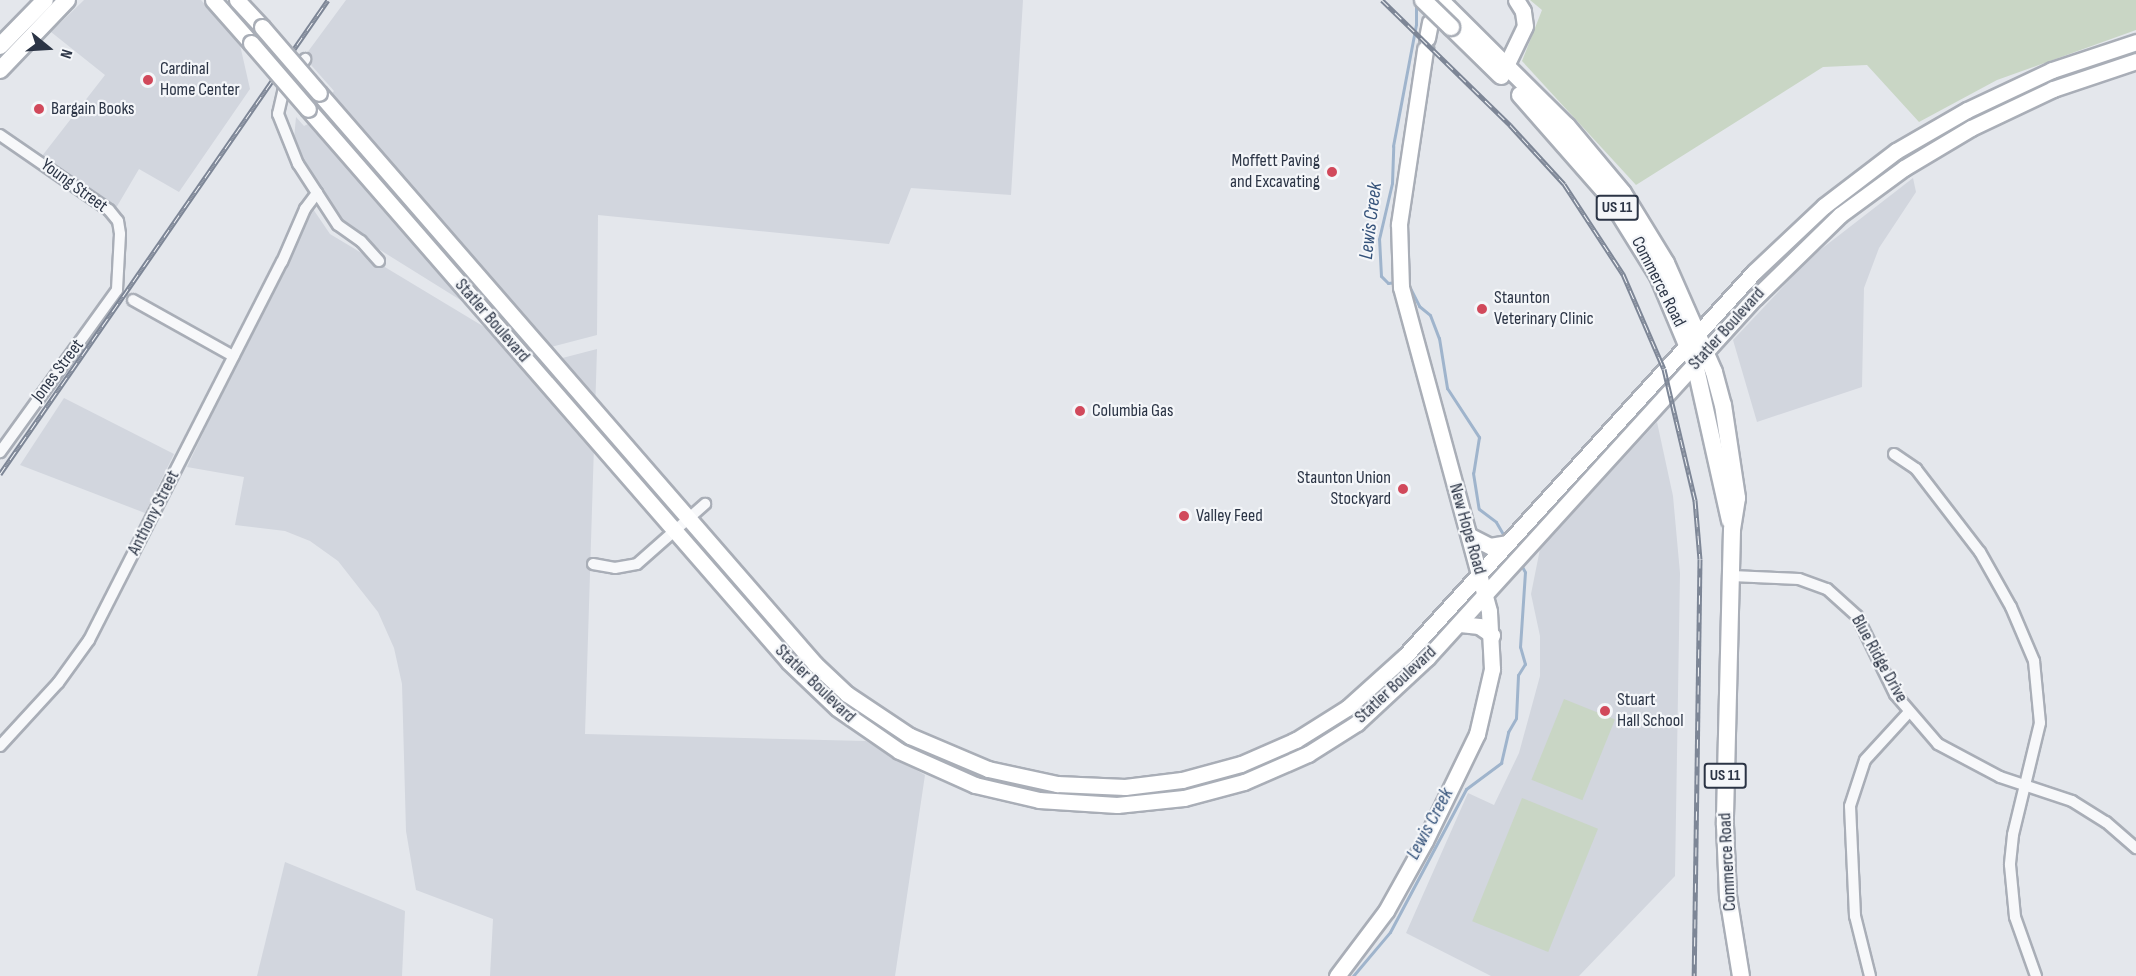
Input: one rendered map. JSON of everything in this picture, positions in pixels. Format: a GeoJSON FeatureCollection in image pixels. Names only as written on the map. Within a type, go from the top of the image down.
{"type":"FeatureCollection","features":[{"type":"Feature","properties":{"kind":"main road"},"geometry":{"type":"LineString","coordinates":[[0,46],[45,0]]}},
{"type":"Feature","properties":{"kind":"main road"},"geometry":{"type":"LineString","coordinates":[[0,70],[67,0]]}},
{"type":"Feature","properties":{"kind":"main road","name":"Statler Boulevard"},"geometry":{"type":"LineString","coordinates":[[213,0],[798,672],[859,726],[911,758],[965,781],[1052,801],[1111,805],[1172,800],[1226,788],[1280,768],[1328,742],[1382,704],[1460,624],[1700,358],[1816,236],[1898,172],[2002,112],[2053,89],[2136,61]]}},
{"type":"Feature","properties":{"kind":"main road","name":"Statler Boulevard"},"geometry":{"type":"LineString","coordinates":[[237,0],[819,668],[864,707],[910,736],[971,764],[1022,778],[1076,786],[1125,787],[1188,778],[1241,764],[1296,740],[1377,684],[1693,338],[1797,229],[1896,152],[1967,110],[2028,80],[2136,42]]}},
{"type":"Feature","properties":{"kind":"main road","name":"Commerce Road"},"geometry":{"type":"LineString","coordinates":[[1423,0],[1452,20],[1504,71],[1607,194],[1658,276],[1693,338],[1700,358],[1732,530],[1725,851],[1741,976]]}},
{"type":"Feature","properties":{"kind":"main road","name":"Commerce Road"},"geometry":{"type":"LineString","coordinates":[[1440,0],[1452,20]]}},
{"type":"Feature","properties":{"kind":"main road"},"geometry":{"type":"LineString","coordinates":[[1504,71],[1525,26],[1524,11],[1516,0]]}},
{"type":"Feature","properties":{"kind":"main road","name":"New Hope Road"},"geometry":{"type":"LineString","coordinates":[[1337,976],[1395,897],[1466,758],[1490,687],[1492,635],[1485,595],[1484,569],[1400,282],[1399,224],[1430,22]]}},
{"type":"Feature","properties":{"kind":"main road"},"geometry":{"type":"LineString","coordinates":[[1476,540],[1507,543]]}},
{"type":"Feature","properties":{"kind":"main road"},"geometry":{"type":"LineString","coordinates":[[1460,624],[1479,626],[1492,635]]}},
{"type":"Feature","properties":{"kind":"street"},"geometry":{"type":"LineString","coordinates":[[305,59],[283,92],[278,114],[298,164],[338,225],[361,241],[379,261]]}},
{"type":"Feature","properties":{"kind":"street","name":"Young Street"},"geometry":{"type":"LineString","coordinates":[[0,135],[109,210],[118,221],[117,290]]}},
{"type":"Feature","properties":{"kind":"street","name":"Anthony Street"},"geometry":{"type":"LineString","coordinates":[[0,746],[58,683],[89,640],[282,262],[306,207],[317,193]]}},
{"type":"Feature","properties":{"kind":"street","name":"Jones Street"},"geometry":{"type":"LineString","coordinates":[[0,452],[117,290]]}},
{"type":"Feature","properties":{"kind":"street"},"geometry":{"type":"LineString","coordinates":[[133,300],[233,356]]}},
{"type":"Feature","properties":{"kind":"street"},"geometry":{"type":"LineString","coordinates":[[1893,454],[1916,469],[1960,523],[1993,574],[2027,643],[2039,681],[2040,723],[2013,835],[2011,892],[2020,940],[2036,976]]}},
{"type":"Feature","properties":{"kind":"street"},"geometry":{"type":"LineString","coordinates":[[593,564],[615,568],[637,564],[705,504]]}},
{"type":"Feature","properties":{"kind":"street","name":"Blue Ridge Drive"},"geometry":{"type":"LineString","coordinates":[[1732,576],[1799,579],[1837,596],[1860,622],[1887,680],[1909,712],[1938,744],[1965,761],[2089,810],[2136,848]]}},
{"type":"Feature","properties":{"kind":"street"},"geometry":{"type":"LineString","coordinates":[[1870,976],[1855,916],[1850,806],[1865,760],[1909,712]]}},
{"type":"Feature","properties":{"kind":"shaded area"},"geometry":{"type":"Polygon","coordinates":[[[84,0],[201,0],[240,45],[250,89],[179,192],[139,169],[116,208],[42,156],[105,75],[51,32],[84,0]]]}},
{"type":"Feature","properties":{"kind":"shaded area"},"geometry":{"type":"Polygon","coordinates":[[[346,0],[1023,0],[1011,195],[911,188],[889,244],[598,215],[597,335],[551,347],[330,95],[334,91],[304,57],[346,0]]]}},
{"type":"Feature","properties":{"kind":"shaded area"},"geometry":{"type":"Polygon","coordinates":[[[296,117],[304,126],[308,124],[470,306],[340,225],[300,164],[294,139],[296,117]]]}},
{"type":"Feature","properties":{"kind":"shaded area"},"geometry":{"type":"Polygon","coordinates":[[[1913,178],[1916,192],[1879,248],[1864,288],[1862,387],[1757,422],[1733,340],[1811,257],[1913,178]]]}},
{"type":"Feature","properties":{"kind":"shaded area"},"geometry":{"type":"Polygon","coordinates":[[[311,206],[330,234],[491,331],[524,368],[597,349],[585,734],[866,741],[925,775],[895,976],[490,976],[493,919],[416,890],[406,831],[402,684],[394,648],[378,612],[338,561],[310,541],[285,531],[235,525],[244,477],[187,467],[311,206]]]}},
{"type":"Feature","properties":{"kind":"shaded area"},"geometry":{"type":"Polygon","coordinates":[[[64,398],[174,454],[145,513],[20,465],[64,398]]]}},
{"type":"Feature","properties":{"kind":"shaded area","name":"Stuart Hall School"},"geometry":{"type":"Polygon","coordinates":[[[1657,422],[1673,496],[1680,573],[1675,876],[1579,976],[1491,976],[1406,933],[1468,793],[1494,805],[1519,753],[1540,676],[1540,636],[1531,594],[1540,549],[1657,422]]]}},
{"type":"Feature","properties":{"kind":"shaded area"},"geometry":{"type":"Polygon","coordinates":[[[285,862],[405,911],[402,976],[257,976],[285,862]]]}},
{"type":"Feature","properties":{"kind":"green space"},"geometry":{"type":"Polygon","coordinates":[[[1530,0],[2136,0],[2136,30],[1997,80],[1919,122],[1867,65],[1823,67],[1636,185],[1522,61],[1542,10],[1530,0]]]}},
{"type":"Feature","properties":{"kind":"green space"},"geometry":{"type":"Polygon","coordinates":[[[1564,699],[1615,720],[1582,800],[1531,780],[1564,699]]]}},
{"type":"Feature","properties":{"kind":"green space"},"geometry":{"type":"Polygon","coordinates":[[[1522,798],[1598,829],[1548,952],[1472,921],[1522,798]]]}},
{"type":"Feature","properties":{"kind":"waterway","name":"Lewis Creek"},"geometry":{"type":"LineString","coordinates":[[1396,282],[1388,283],[1381,276],[1379,239],[1392,183],[1393,146],[1416,24],[1416,2]]}},
{"type":"Feature","properties":{"kind":"waterway","name":"Lewis Creek"},"geometry":{"type":"LineString","coordinates":[[1406,280],[1419,306],[1430,315],[1439,338],[1447,388],[1479,437],[1473,473],[1479,509],[1496,522],[1506,539]]}},
{"type":"Feature","properties":{"kind":"waterway","name":"Lewis Creek"},"geometry":{"type":"LineString","coordinates":[[1353,976],[1390,932],[1466,789],[1501,763],[1508,732],[1516,718],[1518,675],[1525,664],[1520,647],[1525,572],[1520,563]]}},
{"type":"Feature","properties":{"kind":"railway"},"geometry":{"type":"LineString","coordinates":[[0,474],[328,0]]}},
{"type":"Feature","properties":{"kind":"railway"},"geometry":{"type":"LineString","coordinates":[[1382,0],[1510,125],[1564,184],[1623,274],[1664,369],[1695,500],[1700,559],[1694,976]]}},
{"type":"Feature","properties":{"kind":"place","name":"Cardinal Home Center"},"geometry":{"type":"Point","coordinates":[148,80]}},
{"type":"Feature","properties":{"kind":"place","name":"Bargain Books"},"geometry":{"type":"Point","coordinates":[39,109]}},
{"type":"Feature","properties":{"kind":"place","name":"Moffett Paving and Excavating"},"geometry":{"type":"Point","coordinates":[1332,172]}},
{"type":"Feature","properties":{"kind":"place","name":"Staunton Veterinary Clinic"},"geometry":{"type":"Point","coordinates":[1482,309]}},
{"type":"Feature","properties":{"kind":"place","name":"Columbia Gas"},"geometry":{"type":"Point","coordinates":[1080,411]}},
{"type":"Feature","properties":{"kind":"place","name":"Staunton Union Stockyard"},"geometry":{"type":"Point","coordinates":[1403,489]}},
{"type":"Feature","properties":{"kind":"place","name":"Valley Feed"},"geometry":{"type":"Point","coordinates":[1184,516]}},
{"type":"Feature","properties":{"kind":"place","name":"Stuart Hall School"},"geometry":{"type":"Point","coordinates":[1605,711]}}]}
